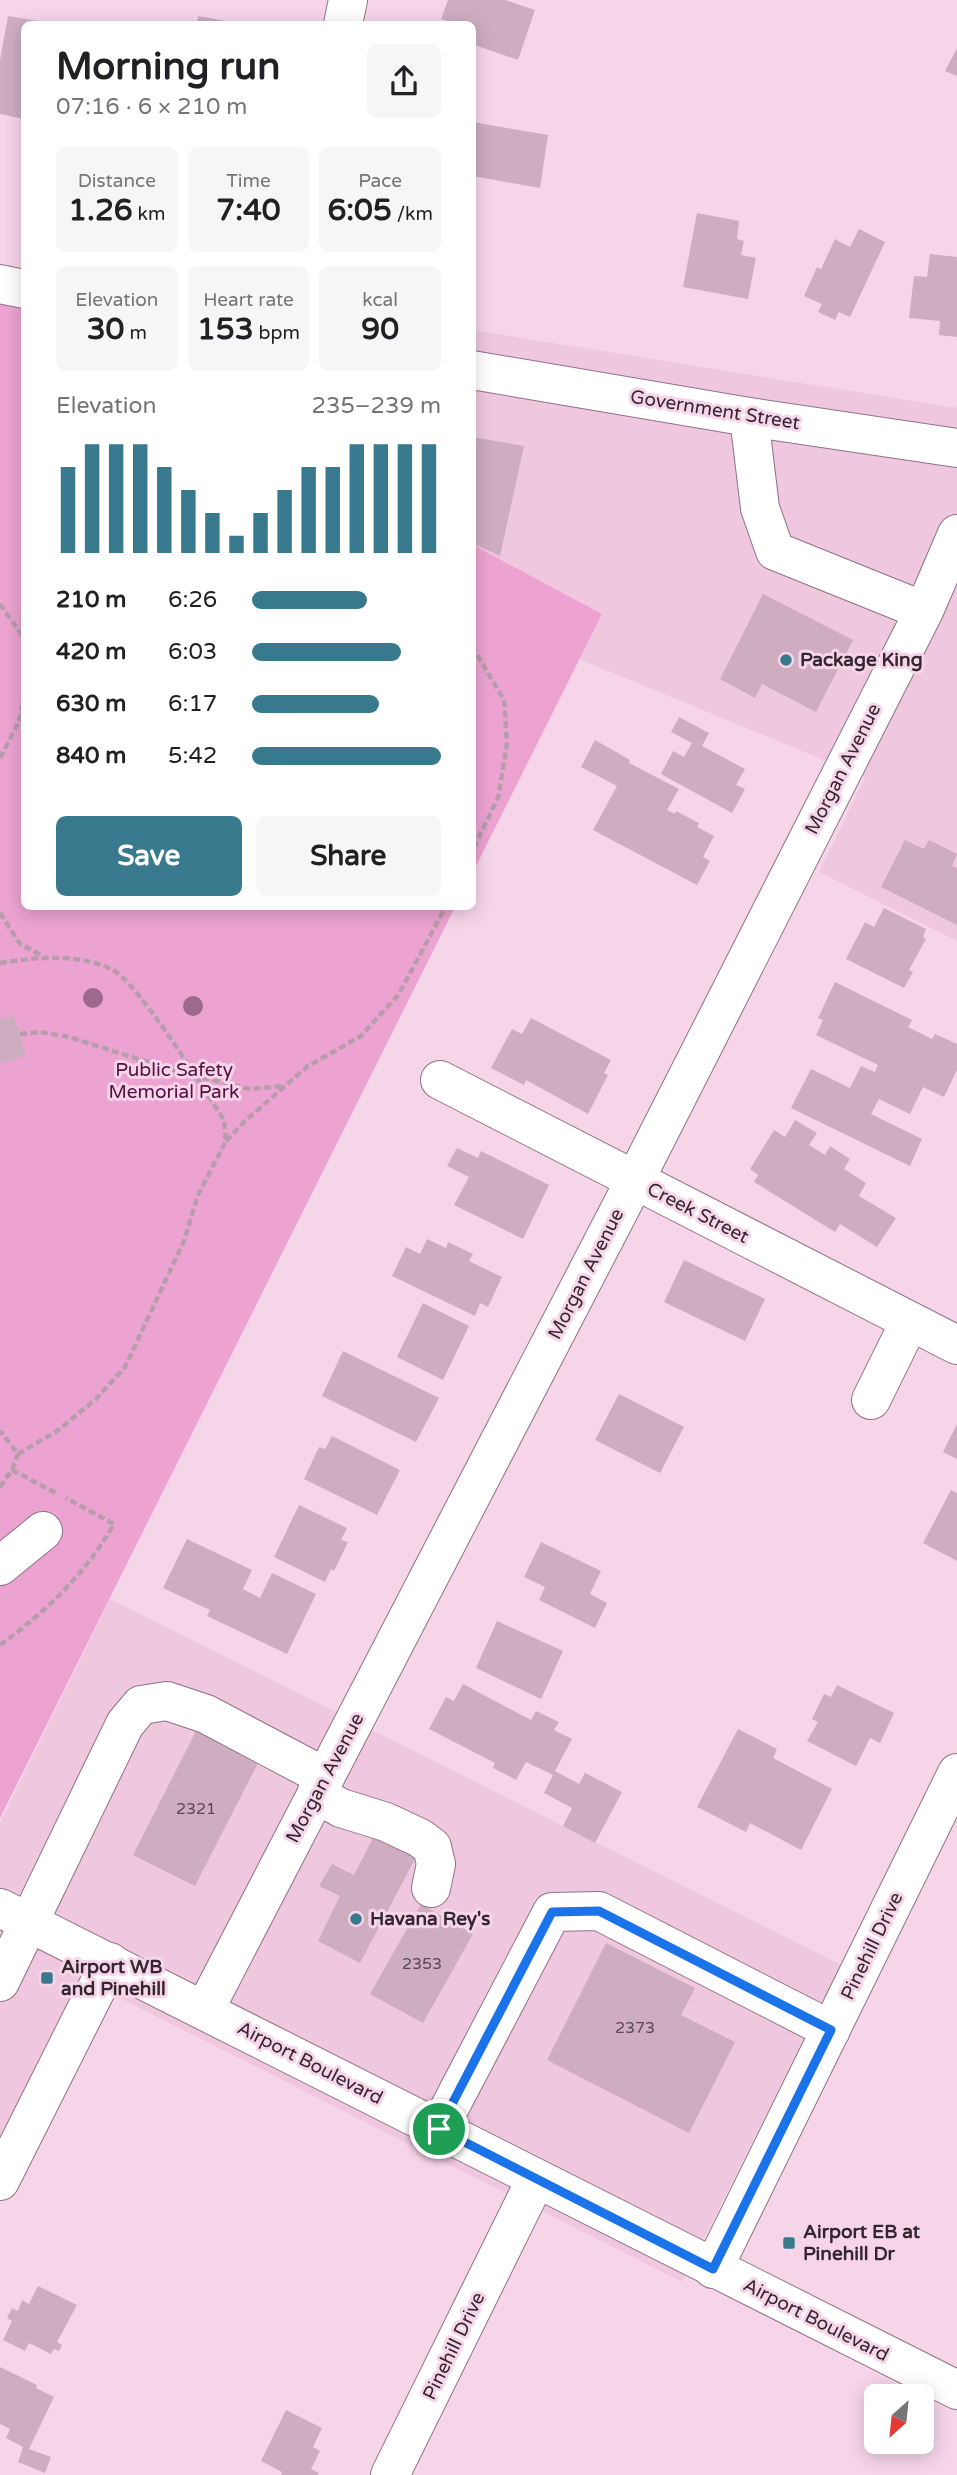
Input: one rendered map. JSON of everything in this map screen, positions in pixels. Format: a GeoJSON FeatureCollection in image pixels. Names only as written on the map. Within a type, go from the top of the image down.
{"type":"FeatureCollection","features":[{"type":"Feature","properties":{"kind":"street"},"geometry":{"type":"LineString","coordinates":[[344,21],[348,0]]}},
{"type":"Feature","properties":{"kind":"street"},"geometry":{"type":"LineString","coordinates":[[0,284],[21,288]]}},
{"type":"Feature","properties":{"kind":"street","name":"Government Street"},"geometry":{"type":"LineString","coordinates":[[476,371],[749,417],[957,448]]}},
{"type":"Feature","properties":{"kind":"street"},"geometry":{"type":"LineString","coordinates":[[749,417],[760,508],[775,551],[924,611]]}},
{"type":"Feature","properties":{"kind":"street","name":"Morgan Avenue"},"geometry":{"type":"LineString","coordinates":[[205,2009],[635,1180],[924,611],[957,534]]}},
{"type":"Feature","properties":{"kind":"street","name":"Creek Street"},"geometry":{"type":"LineString","coordinates":[[440,1080],[957,1345]]}},
{"type":"Feature","properties":{"kind":"street"},"geometry":{"type":"LineString","coordinates":[[871,1400],[910,1321]]}},
{"type":"Feature","properties":{"kind":"street"},"geometry":{"type":"LineString","coordinates":[[0,1566],[43,1531]]}},
{"type":"Feature","properties":{"kind":"street"},"geometry":{"type":"LineString","coordinates":[[0,1982],[14,1915],[125,1724],[141,1704],[167,1701],[206,1714],[321,1785],[341,1808],[386,1822],[420,1838],[432,1847],[436,1864],[431,1888]]}},
{"type":"Feature","properties":{"kind":"street","name":"Pinehill Drive"},"geometry":{"type":"LineString","coordinates":[[713,2269],[957,1773]]}},
{"type":"Feature","properties":{"kind":"street"},"geometry":{"type":"LineString","coordinates":[[439,2129],[552,1912],[599,1911],[831,2030]]}},
{"type":"Feature","properties":{"kind":"street","name":"Airport Boulevard"},"geometry":{"type":"LineString","coordinates":[[14,1915],[957,2390]]}},
{"type":"Feature","properties":{"kind":"street"},"geometry":{"type":"LineString","coordinates":[[0,2181],[110,1962]]}},
{"type":"Feature","properties":{"kind":"street","name":"Pinehill Drive"},"geometry":{"type":"LineString","coordinates":[[390,2475],[536,2179]]}},
{"type":"Feature","properties":{"kind":"path"},"geometry":{"type":"LineString","coordinates":[[0,604],[21,634]]}},
{"type":"Feature","properties":{"kind":"path"},"geometry":{"type":"LineString","coordinates":[[476,653],[504,699],[508,744],[498,798],[476,843]]}},
{"type":"Feature","properties":{"kind":"path"},"geometry":{"type":"LineString","coordinates":[[0,758],[21,712]]}},
{"type":"Feature","properties":{"kind":"path"},"geometry":{"type":"LineString","coordinates":[[0,1487],[12,1470],[18,1454],[57,1431],[96,1399],[125,1367],[184,1241],[198,1195],[226,1141],[308,1066],[361,1036],[399,994],[444,910]]}},
{"type":"Feature","properties":{"kind":"path"},"geometry":{"type":"LineString","coordinates":[[0,913],[20,944],[44,956]]}},
{"type":"Feature","properties":{"kind":"path"},"geometry":{"type":"LineString","coordinates":[[0,963],[44,956],[82,960],[114,970],[141,998],[224,1120],[226,1141]]}},
{"type":"Feature","properties":{"kind":"path"},"geometry":{"type":"LineString","coordinates":[[20,1034],[40,1032],[69,1037],[194,1076],[250,1089],[285,1086]]}},
{"type":"Feature","properties":{"kind":"path"},"geometry":{"type":"LineString","coordinates":[[0,1431],[18,1454]]}},
{"type":"Feature","properties":{"kind":"shaded area"},"geometry":{"type":"Polygon","coordinates":[[[476,331],[957,408],[957,941],[819,872],[865,777],[579,659],[601,614],[476,547],[476,331]]]}},
{"type":"Feature","properties":{"kind":"shaded area"},"geometry":{"type":"Polygon","coordinates":[[[110,1599],[841,1965],[682,2282],[88,1982],[0,2149],[0,1823],[110,1599]]]}},
{"type":"Feature","properties":{"kind":"green space","name":"Public Safety Memorial Park"},"geometry":{"type":"Polygon","coordinates":[[[0,284],[21,288],[21,910],[454,910],[0,1818],[0,284]]]}},
{"type":"Feature","properties":{"kind":"green space"},"geometry":{"type":"Polygon","coordinates":[[[476,547],[602,614],[476,866],[476,547]]]}},
{"type":"Feature","properties":{"kind":"building"},"geometry":{"type":"Polygon","coordinates":[[[448,0],[505,0],[535,10],[518,60],[476,45],[476,21],[441,19],[448,0]]]}},
{"type":"Feature","properties":{"kind":"building"},"geometry":{"type":"Polygon","coordinates":[[[8,16],[38,21],[21,21],[21,118],[0,114],[0,60],[8,16]]]}},
{"type":"Feature","properties":{"kind":"building"},"geometry":{"type":"Polygon","coordinates":[[[198,16],[227,21],[197,21],[198,16]]]}},
{"type":"Feature","properties":{"kind":"building"},"geometry":{"type":"Polygon","coordinates":[[[957,48],[957,76],[945,71],[957,48]]]}},
{"type":"Feature","properties":{"kind":"building"},"geometry":{"type":"Polygon","coordinates":[[[476,123],[548,135],[540,188],[476,177],[476,123]]]}},
{"type":"Feature","properties":{"kind":"building"},"geometry":{"type":"Polygon","coordinates":[[[697,213],[739,221],[737,239],[744,241],[741,255],[756,258],[748,299],[683,287],[697,213]]]}},
{"type":"Feature","properties":{"kind":"building"},"geometry":{"type":"Polygon","coordinates":[[[859,229],[885,242],[850,317],[839,312],[835,320],[818,312],[822,304],[804,296],[817,267],[821,269],[835,239],[850,247],[859,229]]]}},
{"type":"Feature","properties":{"kind":"building"},"geometry":{"type":"Polygon","coordinates":[[[930,254],[957,257],[957,337],[939,335],[940,321],[909,318],[914,276],[927,277],[930,254]]]}},
{"type":"Feature","properties":{"kind":"building"},"geometry":{"type":"Polygon","coordinates":[[[476,438],[524,446],[500,556],[476,545],[476,438]]]}},
{"type":"Feature","properties":{"kind":"building","name":"Package King"},"geometry":{"type":"Polygon","coordinates":[[[763,594],[853,640],[816,712],[762,684],[755,698],[720,679],[763,594]]]}},
{"type":"Feature","properties":{"kind":"building"},"geometry":{"type":"Polygon","coordinates":[[[679,717],[709,733],[702,746],[745,769],[736,785],[745,789],[732,813],[661,774],[673,751],[684,757],[692,743],[671,732],[679,717]]]}},
{"type":"Feature","properties":{"kind":"building"},"geometry":{"type":"Polygon","coordinates":[[[595,740],[630,760],[629,763],[679,789],[667,810],[675,814],[676,811],[699,823],[697,827],[714,836],[703,857],[710,861],[697,885],[593,830],[617,786],[581,767],[595,740]]]}},
{"type":"Feature","properties":{"kind":"building"},"geometry":{"type":"Polygon","coordinates":[[[905,840],[924,849],[929,840],[957,854],[952,866],[957,868],[957,925],[881,887],[905,840]]]}},
{"type":"Feature","properties":{"kind":"building"},"geometry":{"type":"Polygon","coordinates":[[[884,908],[926,929],[923,937],[926,939],[909,970],[913,972],[904,988],[846,959],[865,922],[874,927],[884,908]]]}},
{"type":"Feature","properties":{"kind":"building"},"geometry":{"type":"Polygon","coordinates":[[[835,982],[912,1020],[908,1027],[932,1039],[935,1034],[957,1044],[957,1070],[944,1097],[923,1087],[910,1114],[879,1099],[871,1114],[922,1139],[910,1166],[791,1108],[811,1069],[850,1088],[861,1066],[875,1072],[878,1065],[816,1035],[823,1020],[818,1018],[835,982]]]}},
{"type":"Feature","properties":{"kind":"building"},"geometry":{"type":"Polygon","coordinates":[[[14,1015],[26,1056],[0,1064],[0,1019],[14,1015]]]}},
{"type":"Feature","properties":{"kind":"building"},"geometry":{"type":"Polygon","coordinates":[[[531,1018],[611,1060],[604,1073],[608,1075],[588,1114],[526,1080],[524,1085],[491,1068],[512,1029],[522,1034],[531,1018]]]}},
{"type":"Feature","properties":{"kind":"building"},"geometry":{"type":"Polygon","coordinates":[[[795,1120],[817,1133],[809,1145],[825,1155],[830,1146],[850,1159],[844,1169],[866,1183],[859,1196],[896,1218],[877,1247],[840,1224],[835,1232],[754,1182],[758,1175],[750,1169],[774,1130],[785,1137],[795,1120]]]}},
{"type":"Feature","properties":{"kind":"building"},"geometry":{"type":"Polygon","coordinates":[[[457,1148],[478,1158],[481,1151],[549,1185],[523,1239],[454,1205],[469,1177],[447,1166],[457,1148]]]}},
{"type":"Feature","properties":{"kind":"building"},"geometry":{"type":"Polygon","coordinates":[[[427,1239],[446,1248],[448,1242],[473,1254],[469,1261],[502,1277],[488,1307],[480,1303],[475,1316],[392,1276],[406,1247],[420,1254],[427,1239]]]}},
{"type":"Feature","properties":{"kind":"building"},"geometry":{"type":"Polygon","coordinates":[[[684,1260],[765,1299],[745,1341],[664,1302],[684,1260]]]}},
{"type":"Feature","properties":{"kind":"building"},"geometry":{"type":"Polygon","coordinates":[[[423,1303],[469,1326],[443,1380],[397,1357],[423,1303]]]}},
{"type":"Feature","properties":{"kind":"building"},"geometry":{"type":"Polygon","coordinates":[[[343,1351],[439,1398],[416,1442],[322,1396],[343,1351]]]}},
{"type":"Feature","properties":{"kind":"building"},"geometry":{"type":"Polygon","coordinates":[[[619,1394],[684,1427],[660,1473],[595,1440],[619,1394]]]}},
{"type":"Feature","properties":{"kind":"building"},"geometry":{"type":"Polygon","coordinates":[[[957,1424],[957,1459],[943,1452],[957,1424]]]}},
{"type":"Feature","properties":{"kind":"building"},"geometry":{"type":"Polygon","coordinates":[[[332,1436],[400,1470],[377,1515],[304,1479],[319,1447],[325,1449],[332,1436]]]}},
{"type":"Feature","properties":{"kind":"building"},"geometry":{"type":"Polygon","coordinates":[[[951,1490],[957,1493],[957,1561],[923,1543],[951,1490]]]}},
{"type":"Feature","properties":{"kind":"building"},"geometry":{"type":"Polygon","coordinates":[[[299,1505],[347,1528],[341,1540],[348,1542],[334,1571],[331,1569],[325,1582],[274,1557],[299,1505]]]}},
{"type":"Feature","properties":{"kind":"building"},"geometry":{"type":"Polygon","coordinates":[[[187,1539],[252,1570],[243,1589],[260,1598],[272,1573],[316,1594],[287,1654],[207,1616],[210,1610],[163,1588],[187,1539]]]}},
{"type":"Feature","properties":{"kind":"building"},"geometry":{"type":"Polygon","coordinates":[[[541,1542],[601,1571],[590,1594],[607,1603],[595,1628],[539,1600],[545,1587],[524,1577],[541,1542]]]}},
{"type":"Feature","properties":{"kind":"building"},"geometry":{"type":"Polygon","coordinates":[[[497,1621],[563,1651],[541,1699],[476,1668],[497,1621]]]}},
{"type":"Feature","properties":{"kind":"building"},"geometry":{"type":"Polygon","coordinates":[[[463,1684],[531,1720],[536,1711],[559,1722],[554,1730],[572,1739],[555,1771],[579,1784],[585,1773],[622,1792],[595,1843],[563,1826],[572,1808],[544,1793],[553,1775],[526,1762],[516,1780],[493,1768],[495,1763],[429,1729],[446,1697],[454,1701],[463,1684]]]}},
{"type":"Feature","properties":{"kind":"building"},"geometry":{"type":"Polygon","coordinates":[[[837,1685],[894,1713],[880,1743],[870,1738],[856,1766],[807,1741],[818,1722],[812,1719],[824,1694],[831,1697],[837,1685]]]}},
{"type":"Feature","properties":{"kind":"building"},"geometry":{"type":"Polygon","coordinates":[[[738,1729],[777,1749],[773,1758],[832,1789],[801,1850],[750,1823],[746,1832],[697,1807],[738,1729]]]}},
{"type":"Feature","properties":{"kind":"building"},"geometry":{"type":"Polygon","coordinates":[[[196,1731],[258,1763],[195,1886],[133,1855],[196,1731]]]}},
{"type":"Feature","properties":{"kind":"building","name":"Havana Rey's"},"geometry":{"type":"Polygon","coordinates":[[[376,1832],[417,1855],[360,1963],[318,1941],[340,1896],[319,1886],[332,1864],[354,1875],[376,1832]]]}},
{"type":"Feature","properties":{"kind":"building"},"geometry":{"type":"Polygon","coordinates":[[[421,1904],[473,1934],[423,2023],[370,1994],[421,1904]]]}},
{"type":"Feature","properties":{"kind":"building"},"geometry":{"type":"Polygon","coordinates":[[[606,1943],[695,1988],[681,2015],[735,2042],[689,2133],[547,2060],[606,1943]]]}},
{"type":"Feature","properties":{"kind":"building"},"geometry":{"type":"Polygon","coordinates":[[[38,2286],[77,2305],[57,2342],[62,2345],[59,2351],[54,2349],[51,2354],[29,2343],[25,2351],[3,2340],[12,2321],[7,2318],[12,2308],[18,2311],[22,2300],[29,2304],[38,2286]]]}},
{"type":"Feature","properties":{"kind":"building"},"geometry":{"type":"Polygon","coordinates":[[[0,2367],[37,2385],[36,2388],[54,2397],[29,2449],[51,2457],[45,2473],[18,2462],[23,2447],[6,2438],[10,2429],[0,2424],[0,2367]]]}},
{"type":"Feature","properties":{"kind":"building"},"geometry":{"type":"Polygon","coordinates":[[[286,2410],[322,2428],[313,2447],[320,2451],[311,2469],[319,2473],[318,2475],[281,2475],[282,2472],[261,2461],[286,2410]]]}},
{"type":"Feature","properties":{"kind":"place","name":"Package King"},"geometry":{"type":"Point","coordinates":[786,660]}},
{"type":"Feature","properties":{"kind":"place","name":"Havana Rey's"},"geometry":{"type":"Point","coordinates":[356,1919]}},
{"type":"Feature","properties":{"kind":"place","name":"Airport WB and Pinehill"},"geometry":{"type":"Point","coordinates":[47,1978]}},
{"type":"Feature","properties":{"kind":"place","name":"Airport EB at Pinehill Dr"},"geometry":{"type":"Point","coordinates":[789,2243]}},
{"type":"Feature","properties":{"kind":"route"},"geometry":{"type":"LineString","coordinates":[[599,1911],[831,2030],[713,2269],[439,2129],[552,1912],[599,1911]]}}]}
